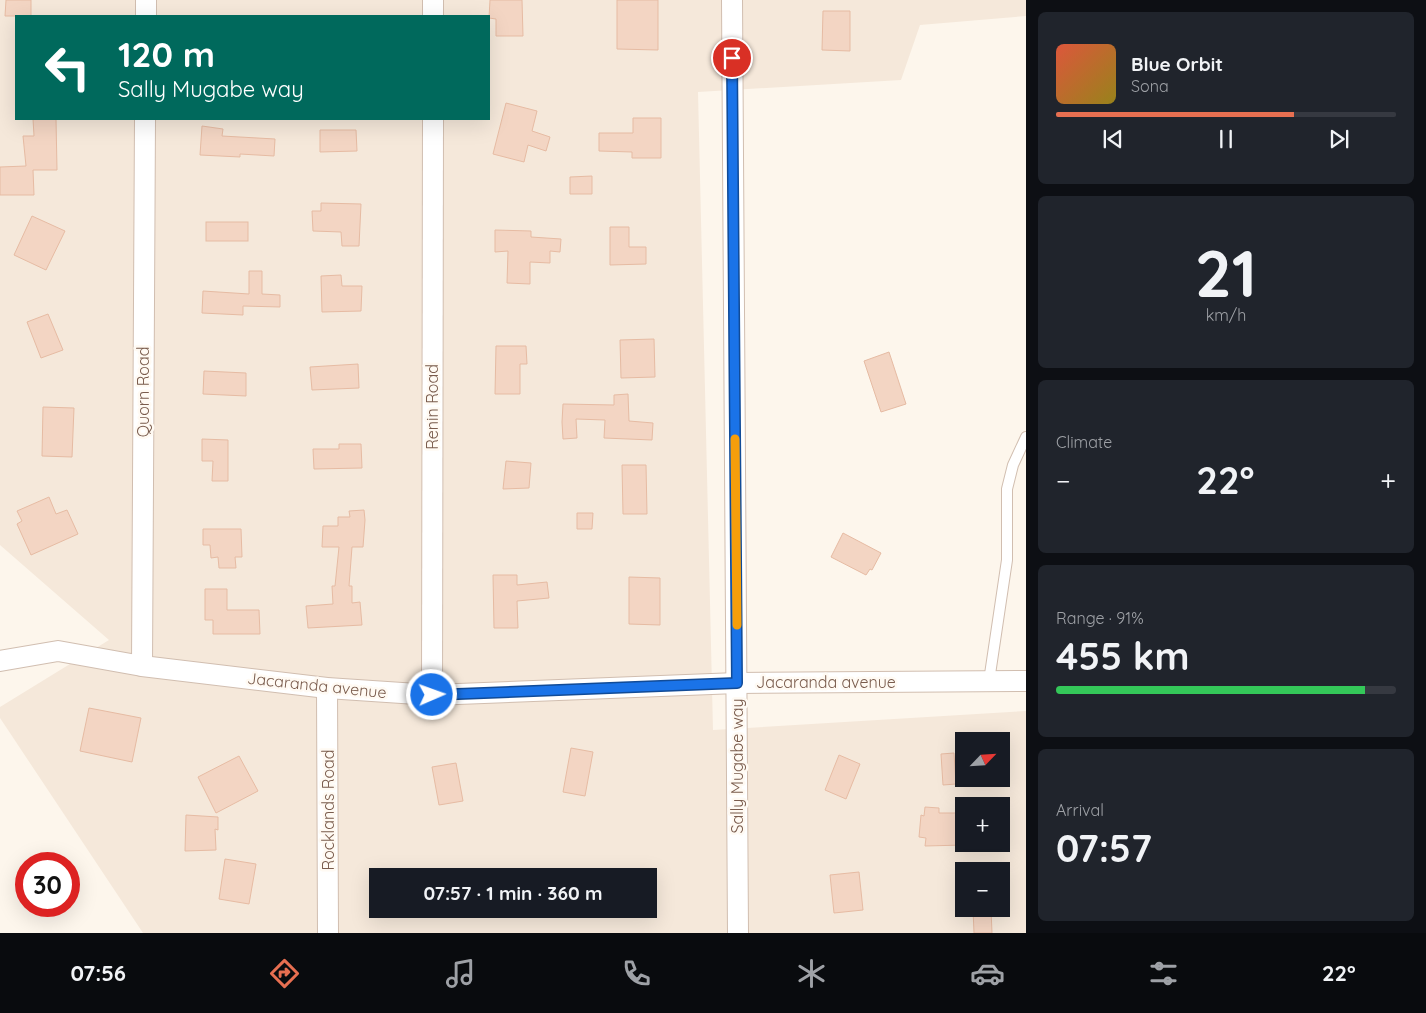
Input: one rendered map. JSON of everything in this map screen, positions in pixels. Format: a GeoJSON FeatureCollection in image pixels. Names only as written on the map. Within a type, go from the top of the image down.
{"type":"FeatureCollection","features":[{"type":"Feature","properties":{"kind":"street"},"geometry":{"type":"LineString","coordinates":[[146,0],[146,15]]}},
{"type":"Feature","properties":{"kind":"street"},"geometry":{"type":"LineString","coordinates":[[433,0],[433,15]]}},
{"type":"Feature","properties":{"kind":"street","name":"Sally Mugabe way"},"geometry":{"type":"LineString","coordinates":[[732,0],[738,933]]}},
{"type":"Feature","properties":{"kind":"street","name":"Quorn Road"},"geometry":{"type":"LineString","coordinates":[[142,666],[145,120]]}},
{"type":"Feature","properties":{"kind":"street","name":"Renin Road"},"geometry":{"type":"LineString","coordinates":[[432,695],[433,120]]}},
{"type":"Feature","properties":{"kind":"street","name":"Jacaranda avenue"},"geometry":{"type":"LineString","coordinates":[[0,661],[58,651],[142,666],[327,688],[432,695],[737,683],[1026,681]]}},
{"type":"Feature","properties":{"kind":"street","name":"Rocklands Road"},"geometry":{"type":"LineString","coordinates":[[327,688],[328,933]]}},
{"type":"Feature","properties":{"kind":"lane"},"geometry":{"type":"LineString","coordinates":[[989,681],[1007,560],[1007,489],[1013,465],[1026,437]]}},
{"type":"Feature","properties":{"kind":"shaded area"},"geometry":{"type":"Polygon","coordinates":[[[0,0],[1026,0],[1026,16],[920,25],[901,80],[698,92],[713,730],[1026,711],[1026,933],[143,933],[0,718],[0,707],[109,640],[0,545],[0,0]]]}},
{"type":"Feature","properties":{"kind":"building"},"geometry":{"type":"Polygon","coordinates":[[[6,0],[31,0],[31,15],[5,16],[6,0]]]}},
{"type":"Feature","properties":{"kind":"building"},"geometry":{"type":"Polygon","coordinates":[[[490,0],[522,0],[523,36],[496,36],[496,19],[490,18],[490,0]]]}},
{"type":"Feature","properties":{"kind":"building"},"geometry":{"type":"Polygon","coordinates":[[[617,0],[658,0],[658,50],[617,49],[617,0]]]}},
{"type":"Feature","properties":{"kind":"building"},"geometry":{"type":"Polygon","coordinates":[[[823,11],[850,11],[850,51],[822,50],[823,11]]]}},
{"type":"Feature","properties":{"kind":"building"},"geometry":{"type":"Polygon","coordinates":[[[506,103],[537,111],[532,131],[550,137],[546,151],[528,145],[524,162],[493,154],[506,103]]]}},
{"type":"Feature","properties":{"kind":"building"},"geometry":{"type":"Polygon","coordinates":[[[633,118],[661,118],[661,158],[632,158],[632,152],[599,151],[599,133],[633,133],[633,118]]]}},
{"type":"Feature","properties":{"kind":"building"},"geometry":{"type":"Polygon","coordinates":[[[33,120],[56,120],[57,170],[33,170],[34,195],[0,195],[0,167],[26,166],[23,136],[34,136],[33,120]]]}},
{"type":"Feature","properties":{"kind":"building"},"geometry":{"type":"Polygon","coordinates":[[[202,126],[223,129],[222,136],[275,139],[274,156],[240,154],[240,157],[200,155],[202,126]]]}},
{"type":"Feature","properties":{"kind":"building"},"geometry":{"type":"Polygon","coordinates":[[[320,130],[356,130],[357,151],[320,152],[320,130]]]}},
{"type":"Feature","properties":{"kind":"building"},"geometry":{"type":"Polygon","coordinates":[[[592,176],[592,194],[570,194],[570,177],[592,176]]]}},
{"type":"Feature","properties":{"kind":"building"},"geometry":{"type":"Polygon","coordinates":[[[321,203],[361,204],[359,246],[342,246],[341,232],[313,231],[312,211],[321,211],[321,203]]]}},
{"type":"Feature","properties":{"kind":"building"},"geometry":{"type":"Polygon","coordinates":[[[32,216],[65,231],[46,270],[14,255],[32,216]]]}},
{"type":"Feature","properties":{"kind":"building"},"geometry":{"type":"Polygon","coordinates":[[[206,222],[248,222],[248,241],[206,241],[206,222]]]}},
{"type":"Feature","properties":{"kind":"building"},"geometry":{"type":"Polygon","coordinates":[[[610,227],[629,227],[629,247],[646,247],[646,264],[610,265],[610,227]]]}},
{"type":"Feature","properties":{"kind":"building"},"geometry":{"type":"Polygon","coordinates":[[[495,230],[531,231],[531,237],[561,239],[560,252],[550,251],[550,263],[530,262],[530,284],[507,283],[508,251],[495,252],[495,230]]]}},
{"type":"Feature","properties":{"kind":"building"},"geometry":{"type":"Polygon","coordinates":[[[249,271],[262,271],[262,294],[280,295],[280,307],[243,306],[243,315],[202,313],[203,291],[249,294],[249,271]]]}},
{"type":"Feature","properties":{"kind":"building"},"geometry":{"type":"Polygon","coordinates":[[[341,275],[342,286],[362,286],[361,311],[322,312],[321,276],[341,275]]]}},
{"type":"Feature","properties":{"kind":"building"},"geometry":{"type":"Polygon","coordinates":[[[48,314],[63,350],[41,358],[27,322],[48,314]]]}},
{"type":"Feature","properties":{"kind":"building"},"geometry":{"type":"Polygon","coordinates":[[[654,339],[655,377],[621,378],[620,340],[654,339]]]}},
{"type":"Feature","properties":{"kind":"building"},"geometry":{"type":"Polygon","coordinates":[[[496,346],[526,346],[527,364],[520,364],[520,394],[495,394],[496,346]]]}},
{"type":"Feature","properties":{"kind":"building"},"geometry":{"type":"Polygon","coordinates":[[[889,352],[906,404],[881,412],[864,361],[889,352]]]}},
{"type":"Feature","properties":{"kind":"building"},"geometry":{"type":"Polygon","coordinates":[[[358,364],[359,388],[312,390],[310,367],[358,364]]]}},
{"type":"Feature","properties":{"kind":"building"},"geometry":{"type":"Polygon","coordinates":[[[204,371],[246,373],[246,396],[203,394],[204,371]]]}},
{"type":"Feature","properties":{"kind":"building"},"geometry":{"type":"Polygon","coordinates":[[[628,394],[629,421],[653,423],[652,440],[604,438],[605,420],[576,419],[577,438],[563,439],[563,404],[614,405],[614,395],[628,394]]]}},
{"type":"Feature","properties":{"kind":"building"},"geometry":{"type":"Polygon","coordinates":[[[43,407],[74,408],[72,457],[42,456],[43,407]]]}},
{"type":"Feature","properties":{"kind":"building"},"geometry":{"type":"Polygon","coordinates":[[[202,439],[228,440],[228,481],[212,481],[213,461],[202,461],[202,439]]]}},
{"type":"Feature","properties":{"kind":"building"},"geometry":{"type":"Polygon","coordinates":[[[339,444],[361,444],[362,468],[314,469],[313,449],[339,449],[339,444]]]}},
{"type":"Feature","properties":{"kind":"building"},"geometry":{"type":"Polygon","coordinates":[[[506,461],[531,463],[529,488],[503,489],[506,461]]]}},
{"type":"Feature","properties":{"kind":"building"},"geometry":{"type":"Polygon","coordinates":[[[622,465],[646,465],[647,514],[623,514],[622,465]]]}},
{"type":"Feature","properties":{"kind":"building"},"geometry":{"type":"Polygon","coordinates":[[[49,497],[56,514],[67,510],[78,534],[31,555],[17,524],[22,521],[17,511],[49,497]]]}},
{"type":"Feature","properties":{"kind":"building"},"geometry":{"type":"Polygon","coordinates":[[[364,510],[363,547],[352,547],[349,586],[352,586],[352,603],[360,602],[362,625],[308,628],[306,606],[333,604],[332,586],[335,586],[339,547],[322,547],[323,526],[338,526],[338,517],[350,517],[349,511],[364,510]]]}},
{"type":"Feature","properties":{"kind":"building"},"geometry":{"type":"Polygon","coordinates":[[[577,513],[593,513],[592,529],[577,529],[577,513]]]}},
{"type":"Feature","properties":{"kind":"building"},"geometry":{"type":"Polygon","coordinates":[[[203,529],[241,529],[242,557],[235,557],[236,568],[219,568],[218,557],[211,558],[210,545],[203,545],[203,529]]]}},
{"type":"Feature","properties":{"kind":"building"},"geometry":{"type":"Polygon","coordinates":[[[843,533],[881,553],[872,570],[870,569],[866,575],[831,557],[843,533]]]}},
{"type":"Feature","properties":{"kind":"building"},"geometry":{"type":"Polygon","coordinates":[[[493,575],[517,575],[517,585],[547,582],[549,598],[517,601],[518,628],[494,628],[493,575]]]}},
{"type":"Feature","properties":{"kind":"building"},"geometry":{"type":"Polygon","coordinates":[[[629,577],[660,578],[660,625],[629,624],[629,577]]]}},
{"type":"Feature","properties":{"kind":"building"},"geometry":{"type":"Polygon","coordinates":[[[205,589],[227,589],[227,610],[259,610],[260,634],[213,634],[213,620],[205,620],[205,589]]]}},
{"type":"Feature","properties":{"kind":"building"},"geometry":{"type":"Polygon","coordinates":[[[89,708],[141,718],[132,762],[80,751],[89,708]]]}},
{"type":"Feature","properties":{"kind":"building"},"geometry":{"type":"Polygon","coordinates":[[[571,748],[593,752],[585,796],[563,792],[571,748]]]}},
{"type":"Feature","properties":{"kind":"building"},"geometry":{"type":"Polygon","coordinates":[[[954,753],[955,784],[943,785],[941,754],[954,753]]]}},
{"type":"Feature","properties":{"kind":"building"},"geometry":{"type":"Polygon","coordinates":[[[839,755],[860,764],[846,799],[825,790],[839,755]]]}},
{"type":"Feature","properties":{"kind":"building"},"geometry":{"type":"Polygon","coordinates":[[[239,756],[258,791],[216,813],[198,777],[239,756]]]}},
{"type":"Feature","properties":{"kind":"building"},"geometry":{"type":"Polygon","coordinates":[[[456,763],[463,801],[439,805],[432,767],[456,763]]]}},
{"type":"Feature","properties":{"kind":"building"},"geometry":{"type":"Polygon","coordinates":[[[925,807],[939,808],[939,813],[955,813],[955,845],[925,846],[926,838],[919,837],[921,815],[924,816],[925,807]]]}},
{"type":"Feature","properties":{"kind":"building"},"geometry":{"type":"Polygon","coordinates":[[[186,815],[218,817],[218,830],[215,829],[216,850],[185,851],[186,815]]]}},
{"type":"Feature","properties":{"kind":"building"},"geometry":{"type":"Polygon","coordinates":[[[225,859],[256,864],[249,904],[219,899],[225,859]]]}},
{"type":"Feature","properties":{"kind":"building"},"geometry":{"type":"Polygon","coordinates":[[[859,872],[863,910],[834,913],[830,875],[859,872]]]}},
{"type":"Feature","properties":{"kind":"building"},"geometry":{"type":"Polygon","coordinates":[[[973,917],[991,917],[992,933],[974,933],[973,917]]]}},
{"type":"Feature","properties":{"kind":"slow traffic"},"geometry":{"type":"LineString","coordinates":[[735,439],[737,625]]}},
{"type":"Feature","properties":{"kind":"route"},"geometry":{"type":"LineString","coordinates":[[432,695],[737,683],[732,58]]}}]}
